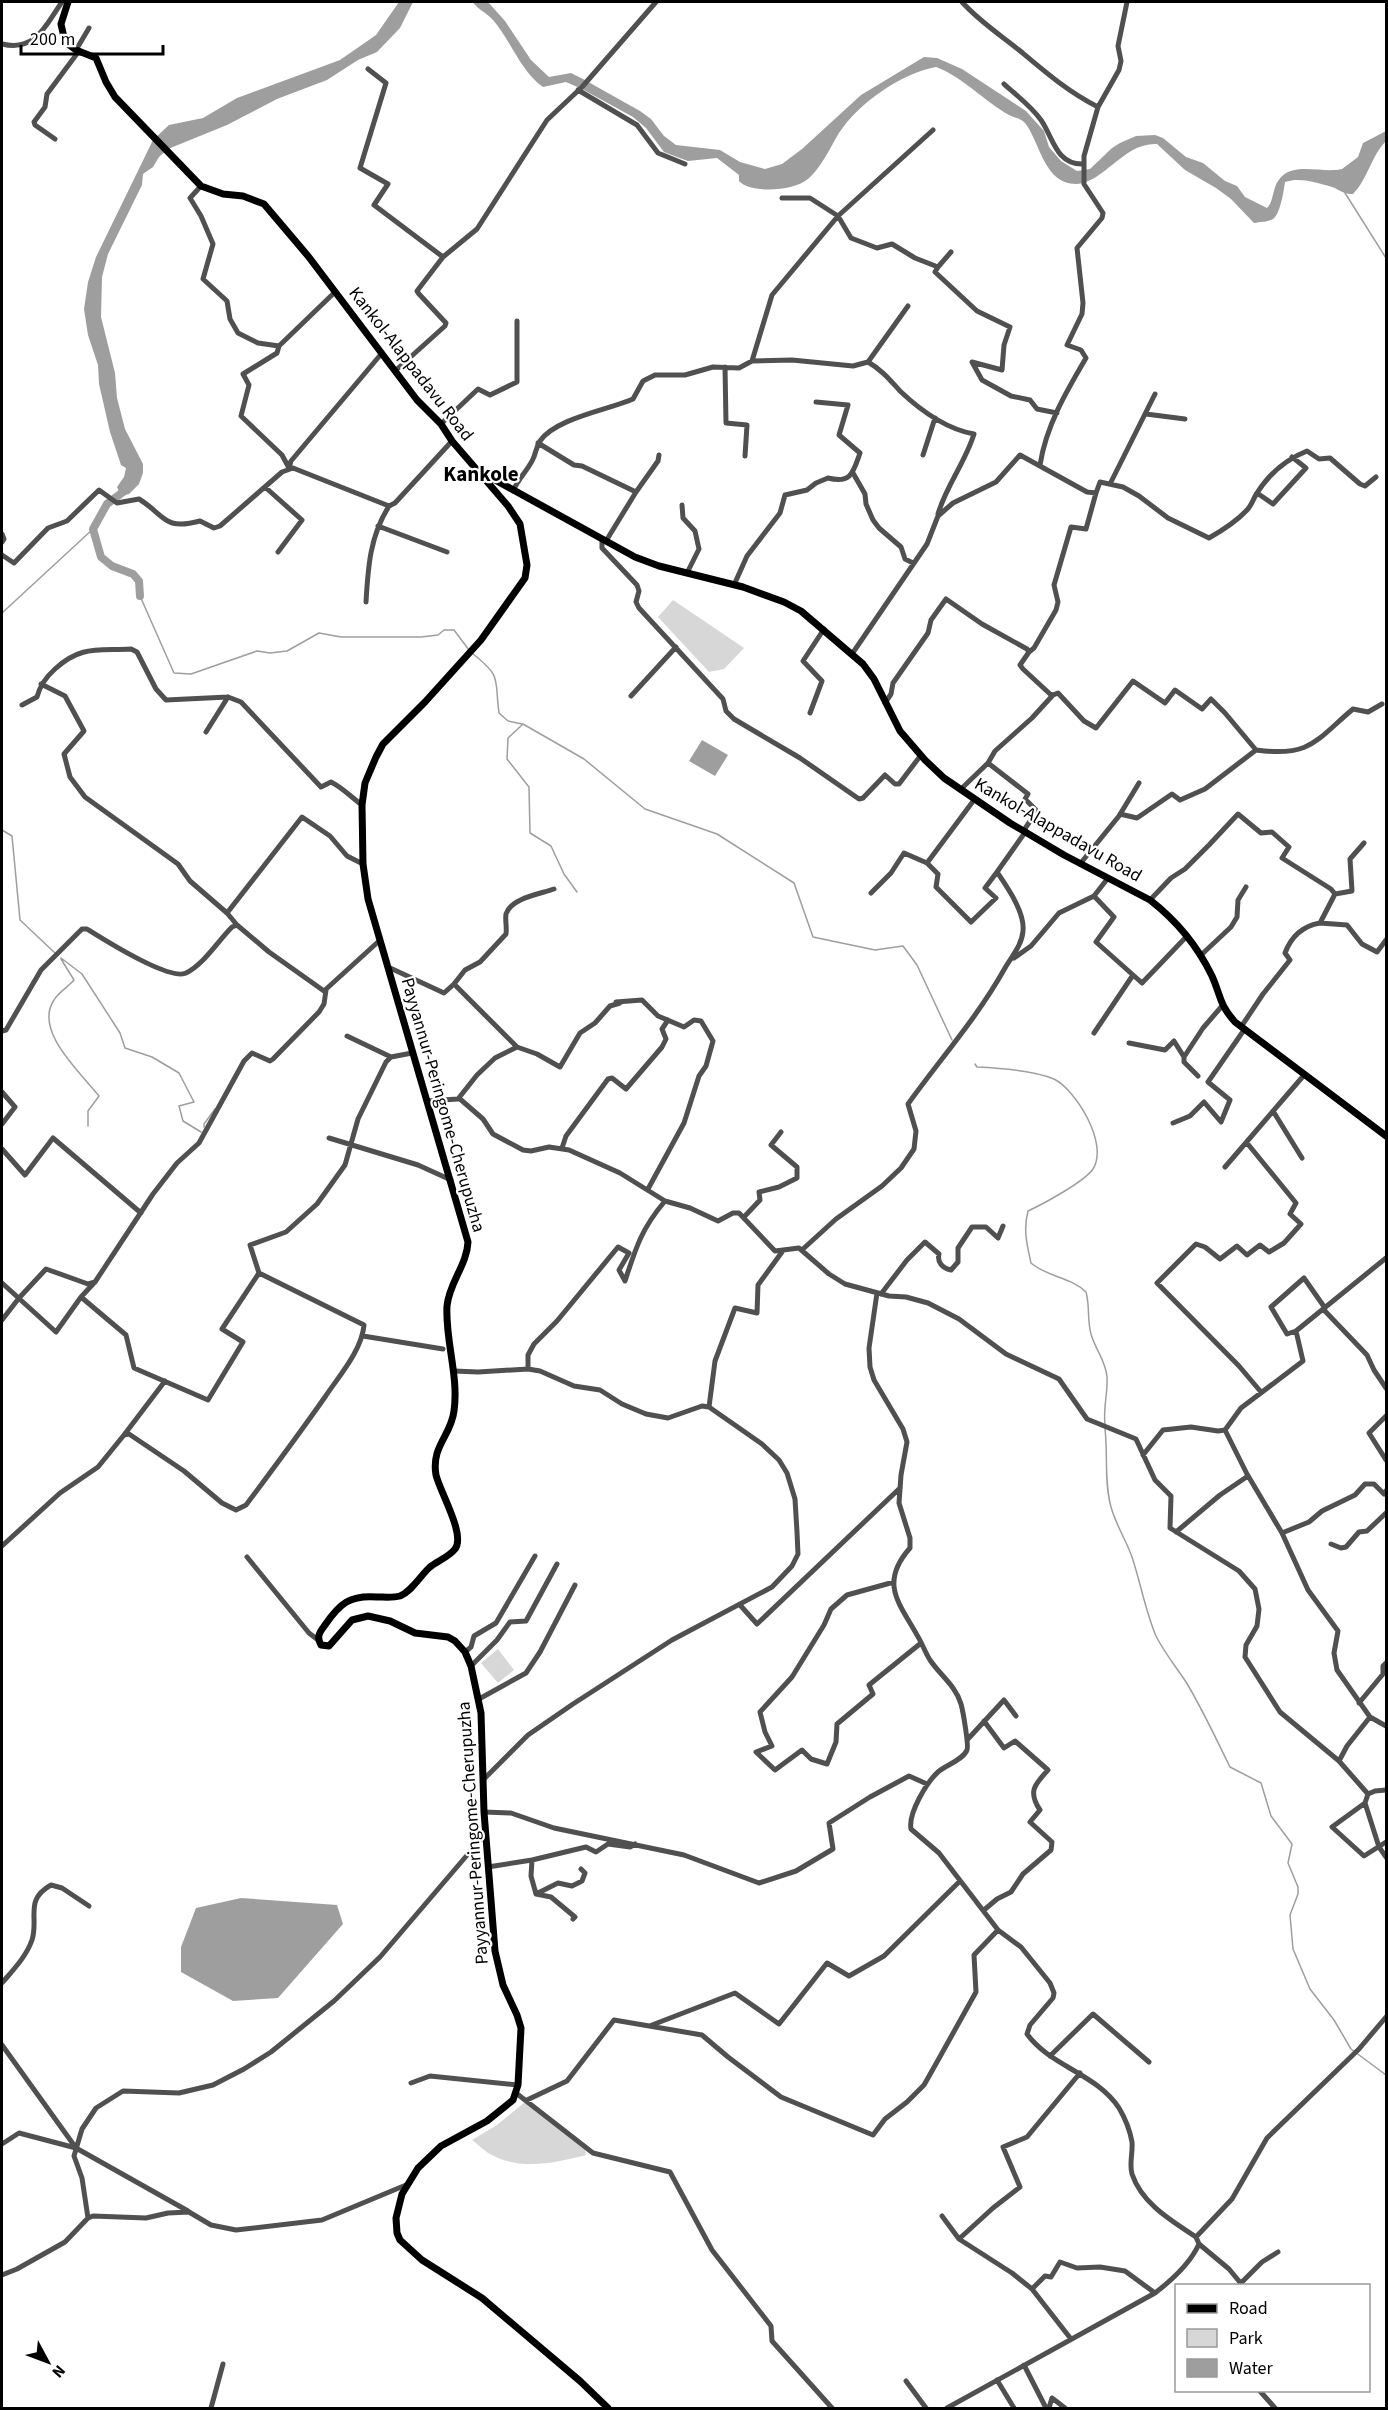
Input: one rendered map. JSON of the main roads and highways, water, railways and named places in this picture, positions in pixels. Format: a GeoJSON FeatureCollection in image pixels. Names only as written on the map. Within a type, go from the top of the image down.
{"type":"FeatureCollection","features":[{"type":"Feature","properties":{"kind":"main road","name":"Kankol-Alappadavu Road"},"geometry":{"type":"LineString","coordinates":[[68,2],[61,24],[62,37],[65,42],[96,58],[109,89],[201,186],[223,194],[243,196],[264,204],[284,226],[417,400],[441,424],[452,441],[477,470],[635,557],[734,585],[784,602],[801,611],[869,671],[900,731],[921,755],[974,800],[1080,864],[1150,900],[1174,919],[1213,978],[1222,1006],[1242,1028],[1386,1136]]}},
{"type":"Feature","properties":{"kind":"main road","name":"Payyannur-Peringome-Cherupuzha"},"geometry":{"type":"LineString","coordinates":[[477,470],[508,506],[520,524],[527,565],[525,578],[481,640],[383,744],[369,771],[362,804],[363,864],[368,899],[468,1242],[467,1251],[451,1286],[447,1309],[454,1371],[453,1418],[438,1447],[435,1463],[437,1479],[457,1531],[458,1545],[399,1596],[358,1596],[347,1601],[330,1618],[318,1635],[318,1641],[321,1645],[328,1646],[352,1620],[359,1617],[376,1616],[414,1633],[448,1637],[465,1652],[479,1699],[484,1812],[497,1965],[521,2028],[518,2085],[508,2105],[487,2121],[441,2146],[418,2168],[406,2185],[396,2218],[400,2240],[434,2270],[482,2298],[580,2381],[608,2409]]}},
{"type":"Feature","properties":{"kind":"water"},"geometry":{"type":"Polygon","coordinates":[[[399,2],[413,2],[400,28],[377,52],[358,60],[327,80],[277,99],[227,125],[168,149],[153,167],[143,174],[142,185],[108,254],[102,277],[101,317],[115,373],[117,398],[125,429],[143,464],[139,484],[129,494],[121,496],[117,487],[124,477],[126,468],[121,465],[110,432],[99,384],[98,365],[88,335],[84,309],[88,282],[96,257],[153,140],[169,125],[203,118],[237,98],[340,60],[376,35],[399,2]]]}},
{"type":"Feature","properties":{"kind":"water"},"geometry":{"type":"Polygon","coordinates":[[[473,2],[488,2],[505,21],[531,60],[549,77],[571,73],[583,79],[640,111],[676,145],[720,150],[740,162],[765,169],[782,164],[802,149],[861,95],[924,57],[937,58],[962,69],[1026,111],[1044,131],[1049,147],[1061,161],[1077,171],[1090,169],[1120,143],[1136,136],[1155,135],[1163,138],[1186,157],[1203,163],[1225,181],[1237,186],[1245,197],[1267,208],[1276,184],[1291,171],[1342,169],[1358,157],[1363,143],[1386,131],[1386,141],[1353,194],[1307,181],[1285,182],[1275,217],[1269,221],[1254,223],[1231,199],[1185,170],[1157,144],[1134,149],[1086,182],[1076,184],[1065,182],[1050,170],[1025,123],[1009,115],[946,71],[936,67],[908,76],[869,101],[847,122],[821,164],[802,183],[783,188],[753,188],[739,181],[739,175],[717,158],[688,161],[664,152],[646,128],[633,117],[582,89],[566,82],[543,87],[522,65],[493,20],[473,2]]]}},
{"type":"Feature","properties":{"kind":"water"},"geometry":{"type":"Polygon","coordinates":[[[702,740],[728,755],[715,776],[689,761],[702,740]]]}},
{"type":"Feature","properties":{"kind":"water"},"geometry":{"type":"Polygon","coordinates":[[[241,1898],[337,1905],[343,1924],[278,1998],[233,2001],[181,1972],[181,1947],[196,1908],[241,1898]]]}},
{"type":"Feature","properties":{"kind":"waterway"},"geometry":{"type":"LineString","coordinates":[[1345,193],[1386,258]]}},
{"type":"Feature","properties":{"kind":"waterway"},"geometry":{"type":"LineString","coordinates":[[127,489],[107,504],[93,529],[101,557],[112,566],[133,574],[139,581],[140,596]]}},
{"type":"Feature","properties":{"kind":"waterway"},"geometry":{"type":"LineString","coordinates":[[2,613],[93,529]]}},
{"type":"Feature","properties":{"kind":"waterway"},"geometry":{"type":"LineString","coordinates":[[140,596],[174,673],[191,674],[257,651],[270,653],[287,651],[319,633],[341,637],[421,637],[438,635],[444,630],[454,630],[469,650]]}},
{"type":"Feature","properties":{"kind":"waterway"},"geometry":{"type":"LineString","coordinates":[[472,653],[493,673],[499,713],[508,721],[522,724]]}},
{"type":"Feature","properties":{"kind":"waterway"},"geometry":{"type":"LineString","coordinates":[[523,724],[584,759],[645,809],[717,834],[794,883],[813,937],[875,950],[903,946],[917,965],[952,1040]]}},
{"type":"Feature","properties":{"kind":"waterway"},"geometry":{"type":"LineString","coordinates":[[522,725],[508,738],[507,759],[529,787],[530,833],[551,846],[564,874],[577,892]]}},
{"type":"Feature","properties":{"kind":"waterway"},"geometry":{"type":"LineString","coordinates":[[2,830],[12,836],[20,920],[55,953]]}},
{"type":"Feature","properties":{"kind":"waterway"},"geometry":{"type":"LineString","coordinates":[[61,958],[82,974],[120,1033],[125,1048],[152,1057],[179,1073],[194,1102],[179,1106],[183,1121],[201,1132]]}},
{"type":"Feature","properties":{"kind":"waterway"},"geometry":{"type":"LineString","coordinates":[[61,959],[74,980],[54,1000],[49,1012],[50,1025],[62,1051],[99,1096],[88,1111],[88,1126]]}},
{"type":"Feature","properties":{"kind":"waterway"},"geometry":{"type":"LineString","coordinates":[[975,1064],[977,1067],[1026,1072],[1054,1079],[1072,1094],[1088,1119],[1093,1132],[1097,1146],[1097,1158],[1093,1169],[1072,1186],[1028,1211],[1026,1231],[1031,1263],[1037,1268],[1073,1283],[1086,1292],[1091,1334],[1106,1371],[1105,1424]]}},
{"type":"Feature","properties":{"kind":"waterway"},"geometry":{"type":"LineString","coordinates":[[204,1127],[215,1109]]}},
{"type":"Feature","properties":{"kind":"waterway"},"geometry":{"type":"LineString","coordinates":[[1105,1429],[1111,1507],[1132,1557],[1156,1636],[1186,1682],[1230,1767],[1261,1783],[1271,1816],[1292,1844],[1288,1863],[1298,1887],[1298,1894],[1290,1915],[1293,1949],[1310,1989],[1334,2020],[1351,2049],[1386,2075]]}},
{"type":"Feature","properties":{"kind":"district","name":"Kankole"},"geometry":{"type":"Point","coordinates":[481,474]}}]}
